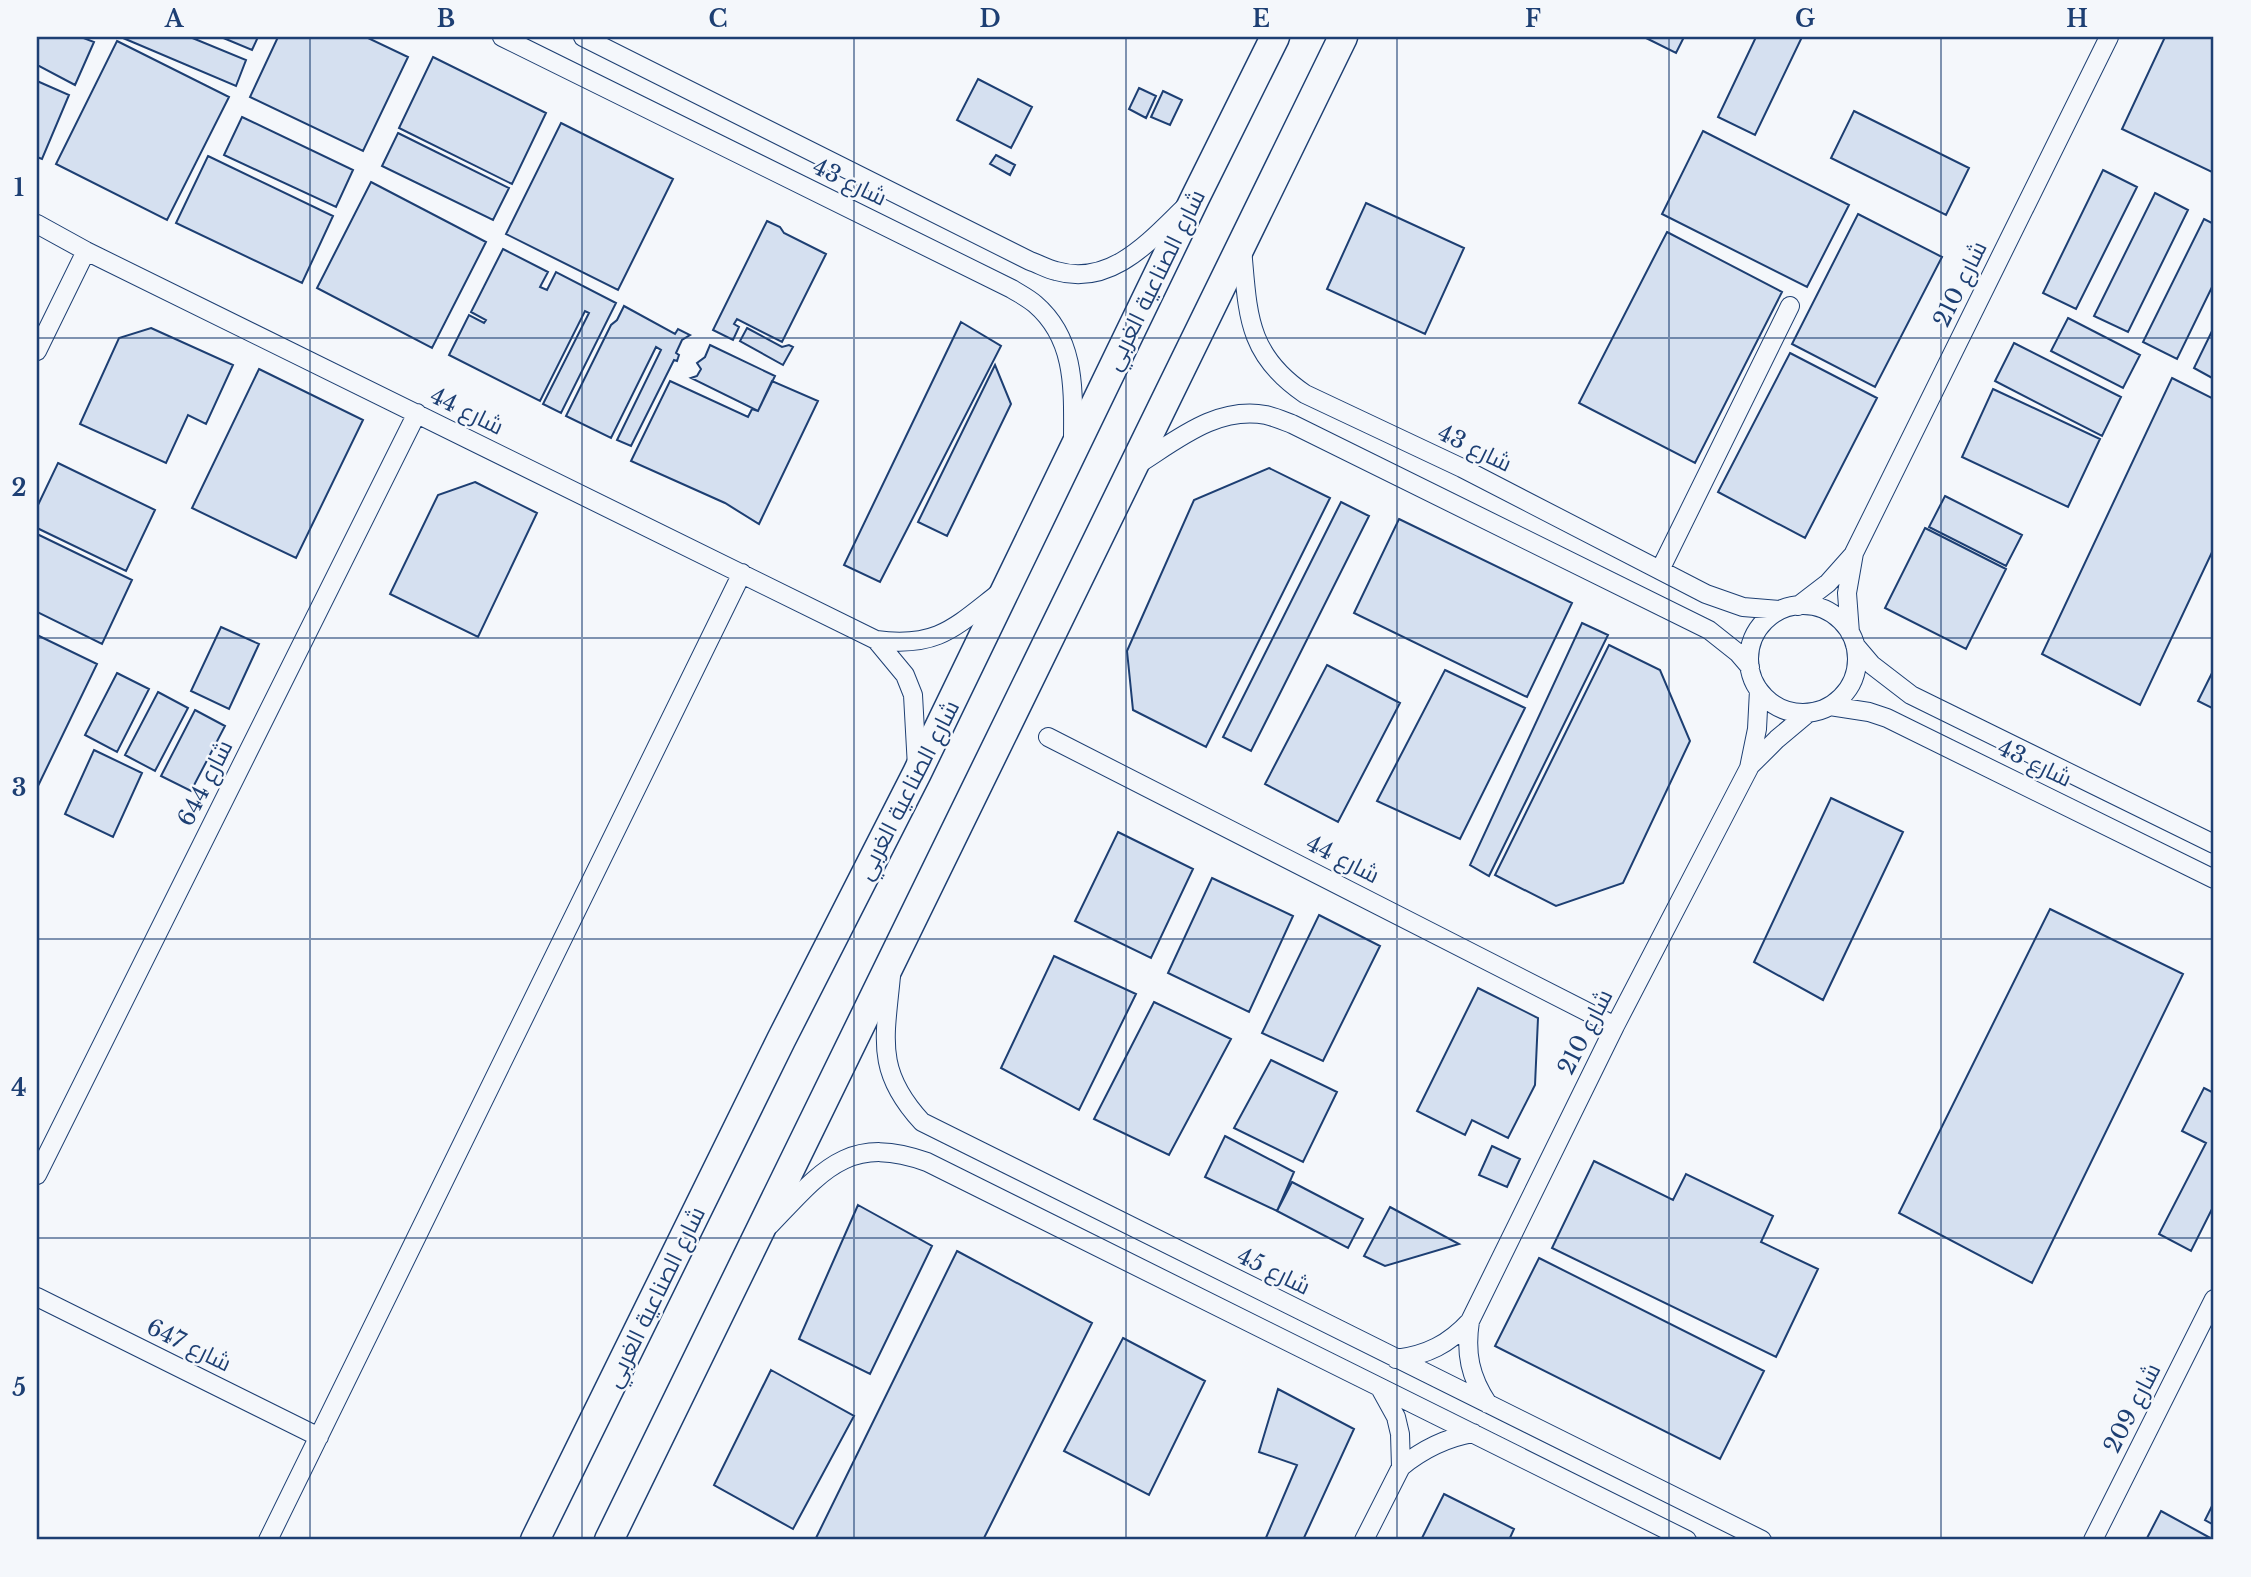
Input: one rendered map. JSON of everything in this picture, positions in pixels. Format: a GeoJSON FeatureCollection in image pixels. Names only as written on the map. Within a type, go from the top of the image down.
{"type":"FeatureCollection","features":[{"type":"Feature","properties":{"kind":"main road","name":"شارع الصناعية الغربي"},"geometry":{"type":"LineString","coordinates":[[535,1540],[781,1040],[917,773],[1275,37]]}},
{"type":"Feature","properties":{"kind":"main road"},"geometry":{"type":"LineString","coordinates":[[609,1540],[1343,37]]}},
{"type":"Feature","properties":{"kind":"street","name":"شارع 43"},"geometry":{"type":"LineString","coordinates":[[502,37],[1012,289],[1035,304],[1063,338],[1072,377],[1073,449]]}},
{"type":"Feature","properties":{"kind":"street","name":"شارع 43"},"geometry":{"type":"LineString","coordinates":[[583,37],[1030,261],[1056,271],[1076,275],[1116,266],[1150,241],[1196,196]]}},
{"type":"Feature","properties":{"kind":"street","name":"شارع 210"},"geometry":{"type":"LineString","coordinates":[[1789,608],[1828,583],[1854,553],[2109,37]]}},
{"type":"Feature","properties":{"kind":"street","name":"شارع 44"},"geometry":{"type":"LineString","coordinates":[[37,224],[876,640],[920,642],[942,635],[1007,587]]}},
{"type":"Feature","properties":{"kind":"street","name":"شارع 43"},"geometry":{"type":"LineString","coordinates":[[1242,243],[1247,299],[1257,344],[1269,364],[1286,381],[1305,394],[1462,468],[1725,602],[1743,607],[1789,608]]}},
{"type":"Feature","properties":{"kind":"street"},"geometry":{"type":"LineString","coordinates":[[37,351],[86,250]]}},
{"type":"Feature","properties":{"kind":"street"},"geometry":{"type":"LineString","coordinates":[[1660,570],[1790,306]]}},
{"type":"Feature","properties":{"kind":"street","name":"شارع 644"},"geometry":{"type":"LineString","coordinates":[[37,1175],[417,413]]}},
{"type":"Feature","properties":{"kind":"street"},"geometry":{"type":"LineString","coordinates":[[1135,467],[1192,429],[1215,418],[1241,414],[1266,415],[1292,424],[1709,630],[1738,653],[1750,667]]}},
{"type":"Feature","properties":{"kind":"street","name":"شارع 210"},"geometry":{"type":"LineString","coordinates":[[1852,639],[1847,593],[1854,553]]}},
{"type":"Feature","properties":{"kind":"street"},"geometry":{"type":"LineString","coordinates":[[268,1540],[742,573]]}},
{"type":"Feature","properties":{"kind":"street"},"geometry":{"type":"LineString","coordinates":[[1810,606],[1833,615],[1852,639],[1857,657],[1853,680],[1847,690],[1830,706],[1808,713],[1797,713],[1775,706],[1759,690],[1750,667],[1749,653],[1759,628],[1789,608],[1810,606]]}},
{"type":"Feature","properties":{"kind":"street","name":"شارع 43"},"geometry":{"type":"LineString","coordinates":[[1852,639],[1872,665],[1911,695],[2214,844]]}},
{"type":"Feature","properties":{"kind":"street","name":"شارع 44"},"geometry":{"type":"LineString","coordinates":[[876,640],[905,675],[913,695],[917,773]]}},
{"type":"Feature","properties":{"kind":"street","name":"شارع 210"},"geometry":{"type":"LineString","coordinates":[[1396,1359],[1429,1352],[1459,1334],[1470,1321],[1615,1026],[1749,768],[1757,729],[1759,690]]}},
{"type":"Feature","properties":{"kind":"street","name":"شارع 43"},"geometry":{"type":"LineString","coordinates":[[1830,706],[1859,709],[1887,719],[2214,879]]}},
{"type":"Feature","properties":{"kind":"street","name":"شارع 210"},"geometry":{"type":"LineString","coordinates":[[1749,768],[1777,739],[1808,713]]}},
{"type":"Feature","properties":{"kind":"street","name":"شارع 44"},"geometry":{"type":"LineString","coordinates":[[1048,737],[1615,1026]]}},
{"type":"Feature","properties":{"kind":"street","name":"شارع 45"},"geometry":{"type":"LineString","coordinates":[[892,958],[886,1052],[891,1079],[904,1102],[922,1122],[1762,1540]]}},
{"type":"Feature","properties":{"kind":"street"},"geometry":{"type":"LineString","coordinates":[[753,1243],[805,1188],[827,1169],[853,1155],[878,1150],[905,1153],[1687,1540]]}},
{"type":"Feature","properties":{"kind":"street","name":"شارع 647"},"geometry":{"type":"LineString","coordinates":[[37,1297],[320,1437]]}},
{"type":"Feature","properties":{"kind":"street","name":"شارع 209"},"geometry":{"type":"LineString","coordinates":[[2093,1540],[2209,1320],[2214,1299]]}},
{"type":"Feature","properties":{"kind":"street","name":"شارع 210"},"geometry":{"type":"LineString","coordinates":[[1470,1321],[1468,1356],[1478,1390],[1488,1404]]}},
{"type":"Feature","properties":{"kind":"street"},"geometry":{"type":"LineString","coordinates":[[1364,1540],[1401,1467],[1402,1450],[1398,1426],[1389,1402],[1380,1388]]}},
{"type":"Feature","properties":{"kind":"street"},"geometry":{"type":"LineString","coordinates":[[1401,1467],[1435,1444],[1473,1433]]}},
{"type":"Feature","properties":{"kind":"building"},"geometry":{"type":"Polygon","coordinates":[[[37,37],[81,37],[94,42],[75,85],[37,65],[37,37]]]}},
{"type":"Feature","properties":{"kind":"building"},"geometry":{"type":"Polygon","coordinates":[[[190,37],[246,60],[236,86],[123,38],[190,37]]]}},
{"type":"Feature","properties":{"kind":"building"},"geometry":{"type":"Polygon","coordinates":[[[221,37],[258,37],[252,50],[221,37]]]}},
{"type":"Feature","properties":{"kind":"building"},"geometry":{"type":"Polygon","coordinates":[[[278,37],[366,37],[408,57],[363,151],[250,97],[278,37]]]}},
{"type":"Feature","properties":{"kind":"building"},"geometry":{"type":"Polygon","coordinates":[[[1644,37],[1684,37],[1676,53],[1644,37]]]}},
{"type":"Feature","properties":{"kind":"building"},"geometry":{"type":"Polygon","coordinates":[[[1756,37],[1802,37],[1755,135],[1718,117],[1756,37]]]}},
{"type":"Feature","properties":{"kind":"building"},"geometry":{"type":"Polygon","coordinates":[[[2165,37],[2214,37],[2214,173],[2122,129],[2165,37]]]}},
{"type":"Feature","properties":{"kind":"building"},"geometry":{"type":"Polygon","coordinates":[[[117,41],[229,97],[167,220],[56,164],[117,41]]]}},
{"type":"Feature","properties":{"kind":"building"},"geometry":{"type":"Polygon","coordinates":[[[433,57],[546,113],[512,184],[399,128],[433,57]]]}},
{"type":"Feature","properties":{"kind":"building"},"geometry":{"type":"Polygon","coordinates":[[[978,79],[1032,107],[1011,148],[957,120],[978,79]]]}},
{"type":"Feature","properties":{"kind":"building"},"geometry":{"type":"Polygon","coordinates":[[[37,81],[69,95],[42,159],[37,157],[37,81]]]}},
{"type":"Feature","properties":{"kind":"building"},"geometry":{"type":"Polygon","coordinates":[[[1139,88],[1156,96],[1146,118],[1129,109],[1139,88]]]}},
{"type":"Feature","properties":{"kind":"building"},"geometry":{"type":"Polygon","coordinates":[[[1163,91],[1182,100],[1170,125],[1151,117],[1163,91]]]}},
{"type":"Feature","properties":{"kind":"building"},"geometry":{"type":"Polygon","coordinates":[[[1854,111],[1969,168],[1946,215],[1831,158],[1854,111]]]}},
{"type":"Feature","properties":{"kind":"building"},"geometry":{"type":"Polygon","coordinates":[[[242,117],[353,170],[336,207],[224,155],[242,117]]]}},
{"type":"Feature","properties":{"kind":"building"},"geometry":{"type":"Polygon","coordinates":[[[561,123],[673,179],[618,290],[506,234],[561,123]]]}},
{"type":"Feature","properties":{"kind":"building"},"geometry":{"type":"Polygon","coordinates":[[[1703,131],[1849,205],[1807,287],[1662,214],[1703,131]]]}},
{"type":"Feature","properties":{"kind":"building"},"geometry":{"type":"Polygon","coordinates":[[[398,133],[509,188],[493,220],[382,166],[398,133]]]}},
{"type":"Feature","properties":{"kind":"building"},"geometry":{"type":"Polygon","coordinates":[[[996,155],[1015,165],[1010,175],[990,164],[996,155]]]}},
{"type":"Feature","properties":{"kind":"building"},"geometry":{"type":"Polygon","coordinates":[[[208,156],[333,216],[302,283],[176,223],[208,156]]]}},
{"type":"Feature","properties":{"kind":"building"},"geometry":{"type":"Polygon","coordinates":[[[2103,170],[2137,187],[2076,309],[2043,293],[2103,170]]]}},
{"type":"Feature","properties":{"kind":"building"},"geometry":{"type":"Polygon","coordinates":[[[371,182],[486,242],[432,348],[317,288],[371,182]]]}},
{"type":"Feature","properties":{"kind":"building"},"geometry":{"type":"Polygon","coordinates":[[[2155,193],[2188,210],[2128,332],[2094,316],[2155,193]]]}},
{"type":"Feature","properties":{"kind":"building"},"geometry":{"type":"Polygon","coordinates":[[[1366,203],[1464,248],[1425,334],[1327,289],[1366,203]]]}},
{"type":"Feature","properties":{"kind":"building"},"geometry":{"type":"Polygon","coordinates":[[[1858,214],[1942,257],[1875,387],[1792,344],[1858,214]]]}},
{"type":"Feature","properties":{"kind":"building"},"geometry":{"type":"Polygon","coordinates":[[[2204,219],[2214,224],[2214,283],[2177,359],[2143,342],[2204,219]]]}},
{"type":"Feature","properties":{"kind":"building"},"geometry":{"type":"Polygon","coordinates":[[[767,221],[780,227],[784,233],[826,254],[782,342],[737,319],[734,324],[739,327],[733,340],[713,330],[767,221]]]}},
{"type":"Feature","properties":{"kind":"building"},"geometry":{"type":"Polygon","coordinates":[[[1667,232],[1782,292],[1695,463],[1579,403],[1667,232]]]}},
{"type":"Feature","properties":{"kind":"building"},"geometry":{"type":"Polygon","coordinates":[[[503,249],[548,272],[540,287],[547,290],[556,272],[616,303],[561,413],[543,404],[589,313],[585,311],[540,401],[449,355],[469,315],[484,323],[486,320],[471,312],[503,249]]]}},
{"type":"Feature","properties":{"kind":"building"},"geometry":{"type":"Polygon","coordinates":[[[624,306],[675,334],[678,329],[690,335],[682,340],[676,353],[679,355],[677,361],[674,360],[631,446],[617,440],[661,350],[656,347],[611,438],[566,416],[611,325],[617,320],[624,306]]]}},
{"type":"Feature","properties":{"kind":"building"},"geometry":{"type":"Polygon","coordinates":[[[2068,318],[2140,355],[2123,388],[2051,351],[2068,318]]]}},
{"type":"Feature","properties":{"kind":"building"},"geometry":{"type":"Polygon","coordinates":[[[961,322],[1001,346],[880,582],[844,565],[961,322]]]}},
{"type":"Feature","properties":{"kind":"building"},"geometry":{"type":"Polygon","coordinates":[[[2214,327],[2214,379],[2194,368],[2214,327]]]}},
{"type":"Feature","properties":{"kind":"building"},"geometry":{"type":"Polygon","coordinates":[[[151,328],[233,365],[206,424],[188,415],[166,463],[80,424],[119,338],[151,328]]]}},
{"type":"Feature","properties":{"kind":"building"},"geometry":{"type":"Polygon","coordinates":[[[747,328],[782,347],[793,347],[783,365],[740,341],[747,328]]]}},
{"type":"Feature","properties":{"kind":"building"},"geometry":{"type":"Polygon","coordinates":[[[2014,343],[2121,397],[2102,436],[1995,381],[2014,343]]]}},
{"type":"Feature","properties":{"kind":"building"},"geometry":{"type":"Polygon","coordinates":[[[710,345],[775,376],[758,411],[691,378],[697,376],[701,369],[697,363],[705,357],[710,345]]]}},
{"type":"Feature","properties":{"kind":"building"},"geometry":{"type":"Polygon","coordinates":[[[1790,353],[1877,398],[1805,538],[1718,492],[1790,353]]]}},
{"type":"Feature","properties":{"kind":"building"},"geometry":{"type":"Polygon","coordinates":[[[995,365],[1011,404],[947,536],[918,522],[995,365]]]}},
{"type":"Feature","properties":{"kind":"building"},"geometry":{"type":"Polygon","coordinates":[[[259,369],[363,420],[296,558],[192,508],[259,369]]]}},
{"type":"Feature","properties":{"kind":"building"},"geometry":{"type":"Polygon","coordinates":[[[2172,378],[2214,399],[2214,548],[2140,705],[2042,654],[2172,378]]]}},
{"type":"Feature","properties":{"kind":"building"},"geometry":{"type":"Polygon","coordinates":[[[670,381],[748,417],[752,409],[758,411],[772,381],[818,401],[759,524],[725,503],[631,461],[670,381]]]}},
{"type":"Feature","properties":{"kind":"building"},"geometry":{"type":"Polygon","coordinates":[[[1993,389],[2100,439],[2068,507],[1962,457],[1993,389]]]}},
{"type":"Feature","properties":{"kind":"building"},"geometry":{"type":"Polygon","coordinates":[[[58,463],[155,510],[126,571],[37,528],[37,507],[58,463]]]}},
{"type":"Feature","properties":{"kind":"building"},"geometry":{"type":"Polygon","coordinates":[[[1269,468],[1330,498],[1206,747],[1133,710],[1127,651],[1194,500],[1269,468]]]}},
{"type":"Feature","properties":{"kind":"building"},"geometry":{"type":"Polygon","coordinates":[[[475,482],[537,513],[478,637],[390,594],[438,495],[475,482]]]}},
{"type":"Feature","properties":{"kind":"building"},"geometry":{"type":"Polygon","coordinates":[[[1945,496],[2022,535],[2006,566],[1929,527],[1945,496]]]}},
{"type":"Feature","properties":{"kind":"building"},"geometry":{"type":"Polygon","coordinates":[[[1341,502],[1369,516],[1251,751],[1223,737],[1341,502]]]}},
{"type":"Feature","properties":{"kind":"building"},"geometry":{"type":"Polygon","coordinates":[[[1399,519],[1572,603],[1527,697],[1354,613],[1399,519]]]}},
{"type":"Feature","properties":{"kind":"building"},"geometry":{"type":"Polygon","coordinates":[[[1925,528],[2006,569],[1966,649],[1885,608],[1925,528]]]}},
{"type":"Feature","properties":{"kind":"building"},"geometry":{"type":"Polygon","coordinates":[[[37,534],[132,580],[102,644],[37,612],[37,534]]]}},
{"type":"Feature","properties":{"kind":"building"},"geometry":{"type":"Polygon","coordinates":[[[1582,623],[1608,635],[1489,876],[1470,865],[1582,623]]]}},
{"type":"Feature","properties":{"kind":"building"},"geometry":{"type":"Polygon","coordinates":[[[221,627],[259,644],[229,709],[191,691],[221,627]]]}},
{"type":"Feature","properties":{"kind":"building"},"geometry":{"type":"Polygon","coordinates":[[[37,635],[97,664],[37,788],[37,635]]]}},
{"type":"Feature","properties":{"kind":"building"},"geometry":{"type":"Polygon","coordinates":[[[1609,645],[1660,670],[1690,741],[1623,883],[1556,906],[1495,875],[1609,645]]]}},
{"type":"Feature","properties":{"kind":"building"},"geometry":{"type":"Polygon","coordinates":[[[1327,665],[1400,703],[1338,822],[1265,784],[1327,665]]]}},
{"type":"Feature","properties":{"kind":"building"},"geometry":{"type":"Polygon","coordinates":[[[2214,669],[2214,709],[2198,701],[2214,669]]]}},
{"type":"Feature","properties":{"kind":"building"},"geometry":{"type":"Polygon","coordinates":[[[1445,670],[1525,708],[1460,839],[1377,801],[1445,670]]]}},
{"type":"Feature","properties":{"kind":"building"},"geometry":{"type":"Polygon","coordinates":[[[117,673],[149,689],[117,752],[85,735],[117,673]]]}},
{"type":"Feature","properties":{"kind":"building"},"geometry":{"type":"Polygon","coordinates":[[[158,692],[188,708],[155,771],[125,755],[158,692]]]}},
{"type":"Feature","properties":{"kind":"building"},"geometry":{"type":"Polygon","coordinates":[[[195,710],[225,726],[191,791],[161,776],[195,710]]]}},
{"type":"Feature","properties":{"kind":"building"},"geometry":{"type":"Polygon","coordinates":[[[94,750],[142,773],[113,837],[65,814],[94,750]]]}},
{"type":"Feature","properties":{"kind":"building"},"geometry":{"type":"Polygon","coordinates":[[[1831,798],[1903,832],[1823,1000],[1754,962],[1831,798]]]}},
{"type":"Feature","properties":{"kind":"building"},"geometry":{"type":"Polygon","coordinates":[[[1118,832],[1193,869],[1151,958],[1075,921],[1118,832]]]}},
{"type":"Feature","properties":{"kind":"building"},"geometry":{"type":"Polygon","coordinates":[[[1212,878],[1293,916],[1249,1012],[1168,973],[1212,878]]]}},
{"type":"Feature","properties":{"kind":"building"},"geometry":{"type":"Polygon","coordinates":[[[2050,909],[2183,974],[2032,1283],[1899,1213],[2050,909]]]}},
{"type":"Feature","properties":{"kind":"building"},"geometry":{"type":"Polygon","coordinates":[[[1319,915],[1380,946],[1323,1061],[1262,1033],[1319,915]]]}},
{"type":"Feature","properties":{"kind":"building"},"geometry":{"type":"Polygon","coordinates":[[[1054,956],[1136,994],[1079,1110],[1001,1068],[1054,956]]]}},
{"type":"Feature","properties":{"kind":"building"},"geometry":{"type":"Polygon","coordinates":[[[1478,988],[1538,1018],[1535,1085],[1508,1138],[1472,1120],[1465,1135],[1417,1111],[1478,988]]]}},
{"type":"Feature","properties":{"kind":"building"},"geometry":{"type":"Polygon","coordinates":[[[1154,1002],[1231,1039],[1169,1155],[1094,1119],[1154,1002]]]}},
{"type":"Feature","properties":{"kind":"building"},"geometry":{"type":"Polygon","coordinates":[[[1271,1060],[1337,1092],[1303,1162],[1234,1128],[1271,1060]]]}},
{"type":"Feature","properties":{"kind":"building"},"geometry":{"type":"Polygon","coordinates":[[[2204,1088],[2214,1093],[2214,1205],[2191,1251],[2159,1234],[2206,1143],[2182,1131],[2204,1088]]]}},
{"type":"Feature","properties":{"kind":"building"},"geometry":{"type":"Polygon","coordinates":[[[1225,1136],[1294,1172],[1277,1211],[1205,1177],[1225,1136]]]}},
{"type":"Feature","properties":{"kind":"building"},"geometry":{"type":"Polygon","coordinates":[[[1492,1146],[1520,1159],[1507,1187],[1479,1175],[1492,1146]]]}},
{"type":"Feature","properties":{"kind":"building"},"geometry":{"type":"Polygon","coordinates":[[[1594,1161],[1673,1200],[1686,1174],[1773,1216],[1761,1242],[1818,1269],[1776,1357],[1552,1248],[1594,1161]]]}},
{"type":"Feature","properties":{"kind":"building"},"geometry":{"type":"Polygon","coordinates":[[[1292,1182],[1363,1219],[1348,1248],[1277,1211],[1292,1182]]]}},
{"type":"Feature","properties":{"kind":"building"},"geometry":{"type":"Polygon","coordinates":[[[858,1205],[932,1246],[870,1374],[799,1339],[858,1205]]]}},
{"type":"Feature","properties":{"kind":"building"},"geometry":{"type":"Polygon","coordinates":[[[1390,1207],[1459,1244],[1385,1266],[1364,1256],[1390,1207]]]}},
{"type":"Feature","properties":{"kind":"building"},"geometry":{"type":"Polygon","coordinates":[[[957,1251],[1092,1323],[983,1540],[815,1540],[957,1251]]]}},
{"type":"Feature","properties":{"kind":"building"},"geometry":{"type":"Polygon","coordinates":[[[1539,1258],[1764,1371],[1720,1459],[1495,1346],[1539,1258]]]}},
{"type":"Feature","properties":{"kind":"building"},"geometry":{"type":"Polygon","coordinates":[[[1123,1338],[1205,1381],[1149,1495],[1064,1451],[1123,1338]]]}},
{"type":"Feature","properties":{"kind":"building"},"geometry":{"type":"Polygon","coordinates":[[[771,1370],[854,1416],[793,1529],[714,1485],[771,1370]]]}},
{"type":"Feature","properties":{"kind":"building"},"geometry":{"type":"Polygon","coordinates":[[[1278,1389],[1354,1429],[1303,1540],[1265,1540],[1297,1465],[1259,1452],[1278,1389]]]}},
{"type":"Feature","properties":{"kind":"building"},"geometry":{"type":"Polygon","coordinates":[[[1444,1494],[1514,1529],[1509,1540],[1421,1540],[1444,1494]]]}},
{"type":"Feature","properties":{"kind":"building"},"geometry":{"type":"Polygon","coordinates":[[[2214,1502],[2214,1525],[2205,1520],[2214,1502]]]}},
{"type":"Feature","properties":{"kind":"building"},"geometry":{"type":"Polygon","coordinates":[[[2161,1511],[2214,1540],[2146,1540],[2161,1511]]]}}]}
